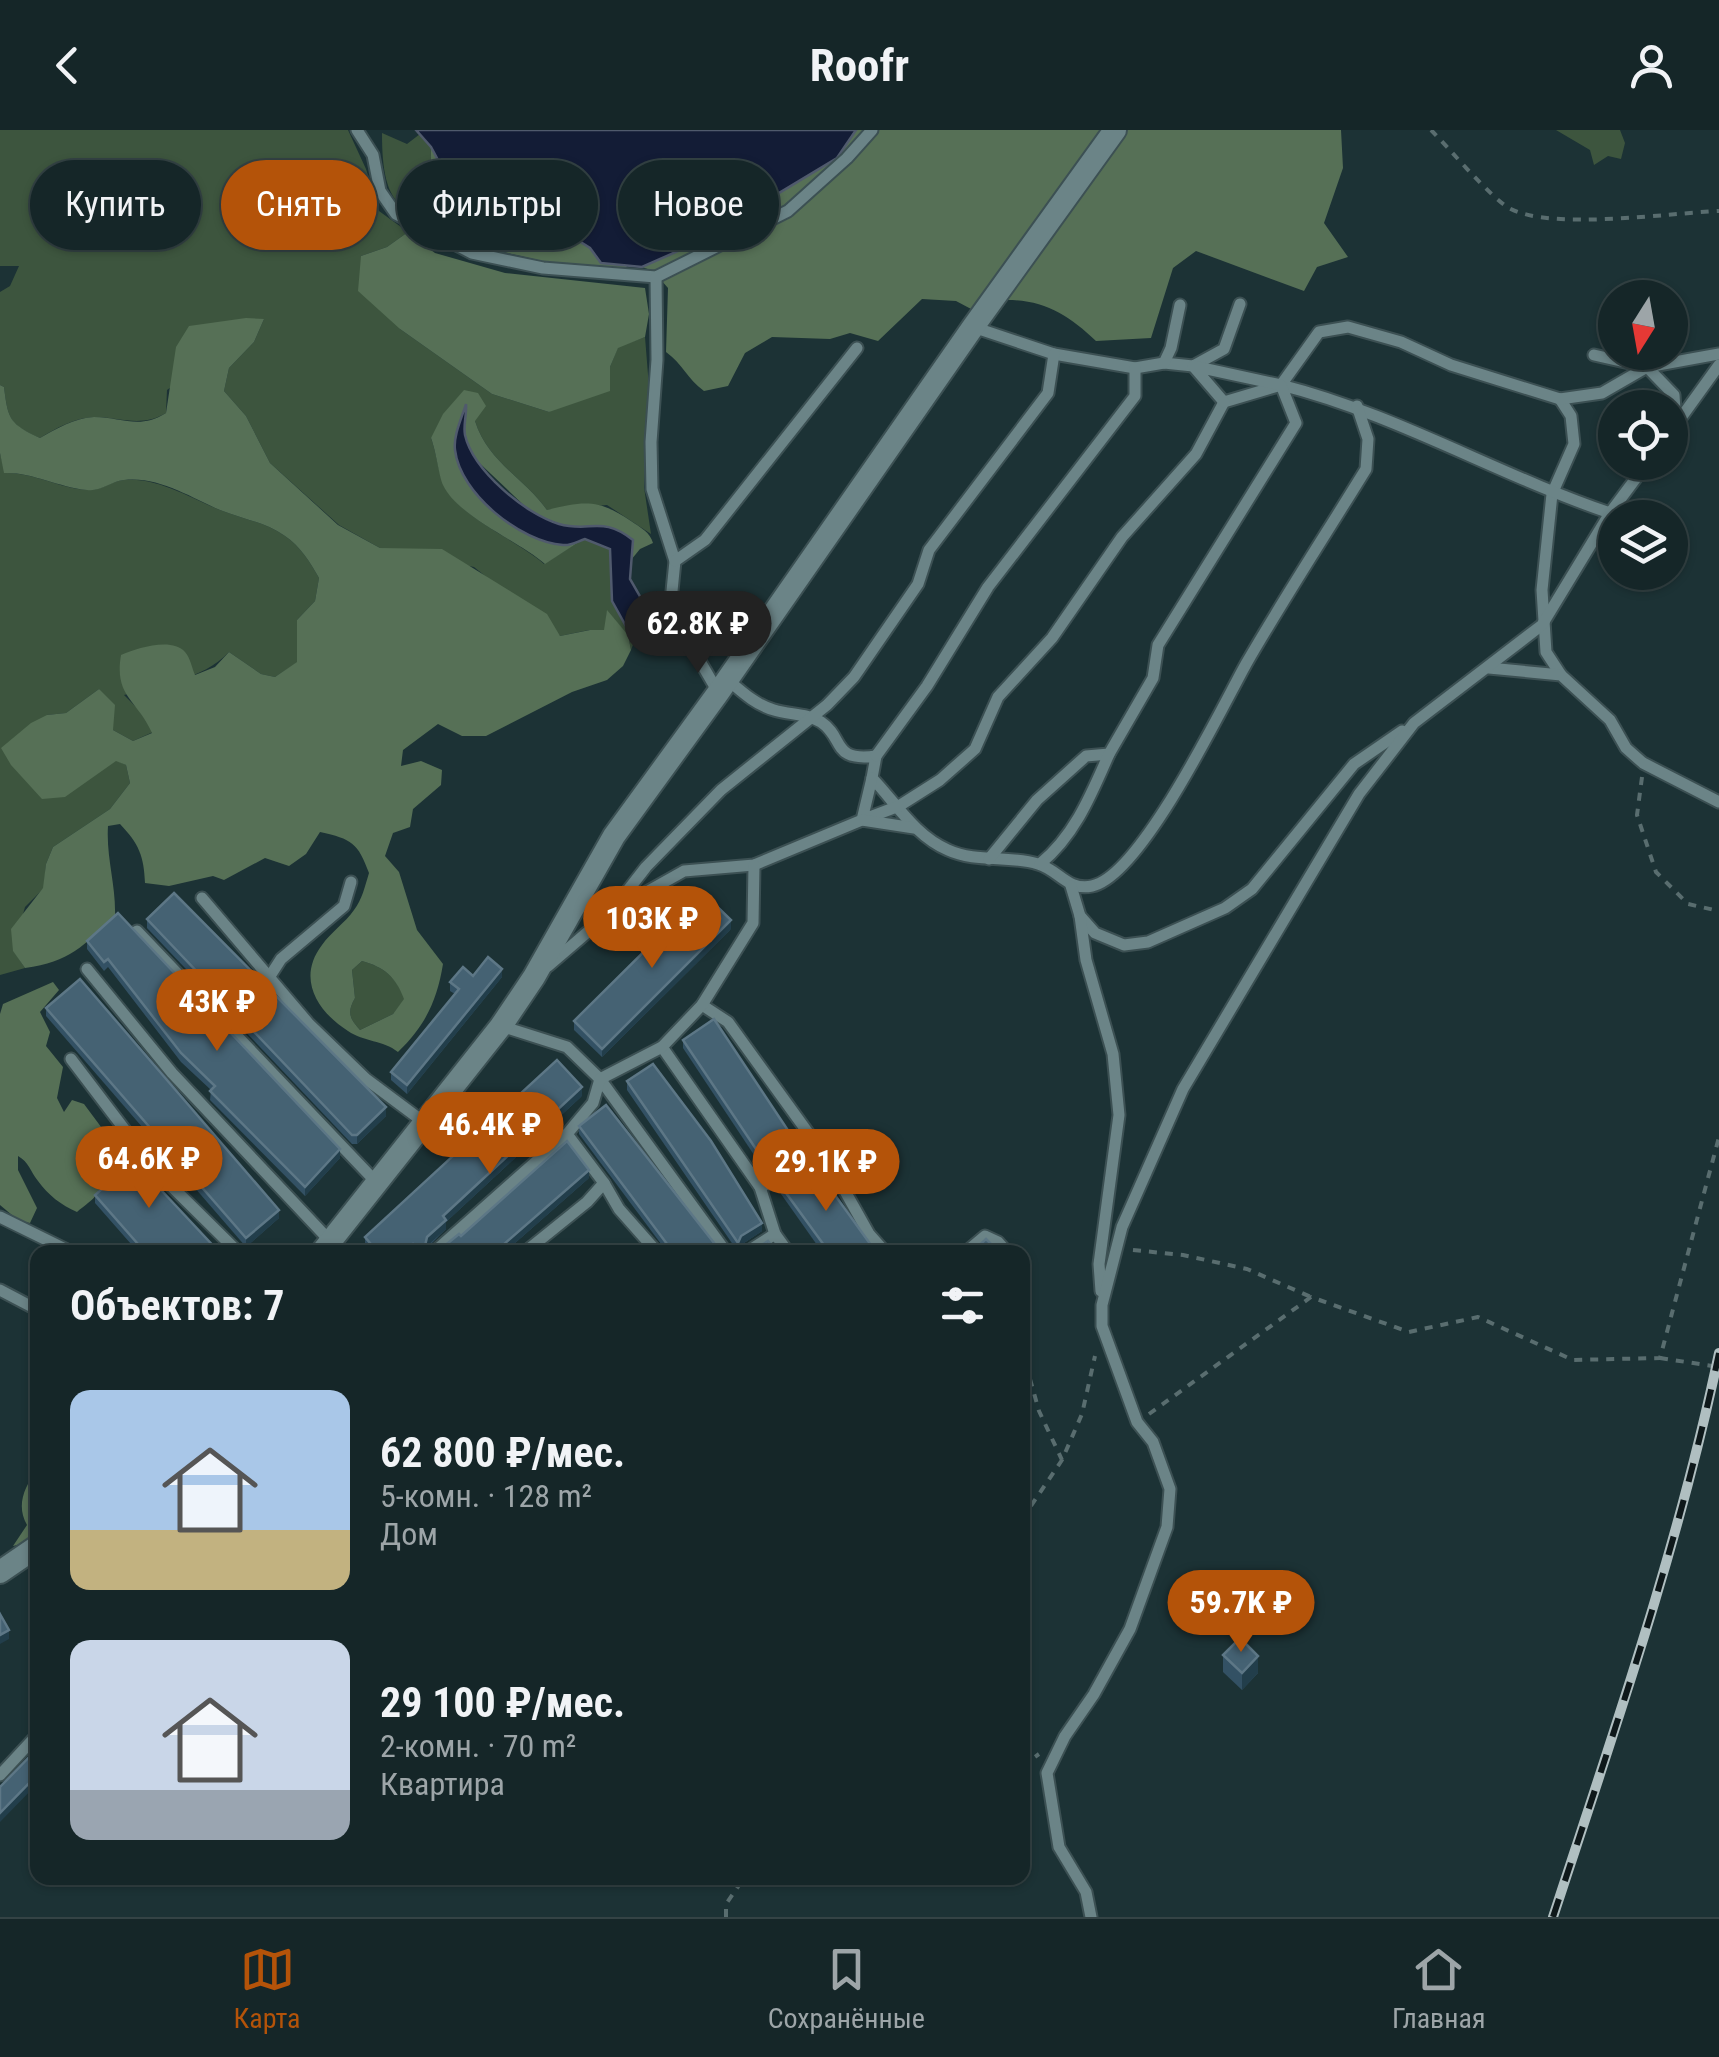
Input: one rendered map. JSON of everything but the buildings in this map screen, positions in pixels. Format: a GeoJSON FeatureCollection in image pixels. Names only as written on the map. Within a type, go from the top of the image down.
{"type":"FeatureCollection","features":[{"type":"Feature","properties":{"kind":"street"},"geometry":{"type":"LineString","coordinates":[[329,1245],[501,1026],[534,977],[614,836],[1116,130]]}},
{"type":"Feature","properties":{"kind":"street"},"geometry":{"type":"LineString","coordinates":[[0,1572],[30,1551]]}},
{"type":"Feature","properties":{"kind":"lane"},"geometry":{"type":"LineString","coordinates":[[357,130],[373,155],[380,191],[396,214],[472,253],[543,268],[656,277],[788,211],[872,130]]}},
{"type":"Feature","properties":{"kind":"lane"},"geometry":{"type":"LineString","coordinates":[[656,277],[658,360],[651,442],[652,488],[675,561],[672,591],[676,620],[723,686],[773,710],[809,716],[825,724],[838,747],[858,758],[876,756]]}},
{"type":"Feature","properties":{"kind":"lane"},"geometry":{"type":"LineString","coordinates":[[1193,366],[1224,349],[1240,304]]}},
{"type":"Feature","properties":{"kind":"lane"},"geometry":{"type":"LineString","coordinates":[[1164,362],[1180,305]]}},
{"type":"Feature","properties":{"kind":"lane"},"geometry":{"type":"LineString","coordinates":[[973,327],[1054,354],[1135,368],[1164,362],[1193,366],[1356,406],[1552,494],[1598,509]]}},
{"type":"Feature","properties":{"kind":"lane"},"geometry":{"type":"LineString","coordinates":[[534,977],[611,912],[684,871],[754,865],[899,806],[940,780],[975,749],[998,696],[1052,638],[1122,538],[1196,454],[1224,402],[1282,385],[1319,332],[1348,327],[1560,398],[1602,393],[1644,370]]}},
{"type":"Feature","properties":{"kind":"lane"},"geometry":{"type":"LineString","coordinates":[[675,561],[705,540],[857,348]]}},
{"type":"Feature","properties":{"kind":"lane"},"geometry":{"type":"LineString","coordinates":[[611,912],[646,867],[721,790],[827,705],[854,677],[918,584],[929,550],[1048,393],[1054,354]]}},
{"type":"Feature","properties":{"kind":"lane"},"geometry":{"type":"LineString","coordinates":[[1688,360],[1719,354]]}},
{"type":"Feature","properties":{"kind":"lane"},"geometry":{"type":"LineString","coordinates":[[1594,355],[1598,356]]}},
{"type":"Feature","properties":{"kind":"lane"},"geometry":{"type":"LineString","coordinates":[[1688,408],[1719,365]]}},
{"type":"Feature","properties":{"kind":"lane"},"geometry":{"type":"LineString","coordinates":[[1193,366],[1224,402]]}},
{"type":"Feature","properties":{"kind":"lane"},"geometry":{"type":"LineString","coordinates":[[862,820],[876,756],[927,686],[988,586],[1135,396],[1135,368]]}},
{"type":"Feature","properties":{"kind":"lane"},"geometry":{"type":"LineString","coordinates":[[1650,370],[1668,390]]}},
{"type":"Feature","properties":{"kind":"lane"},"geometry":{"type":"LineString","coordinates":[[1040,864],[1062,846],[1089,801],[1109,754],[1154,678],[1158,645],[1296,423],[1282,385]]}},
{"type":"Feature","properties":{"kind":"lane"},"geometry":{"type":"LineString","coordinates":[[1560,398],[1571,416],[1574,444],[1552,494],[1542,590],[1546,652],[1561,675],[1610,720],[1626,748],[1643,763],[1719,802]]}},
{"type":"Feature","properties":{"kind":"lane"},"geometry":{"type":"LineString","coordinates":[[872,778],[914,828],[948,851],[1040,864],[1071,886],[1093,886],[1112,876],[1177,794],[1247,664],[1366,469],[1368,439],[1356,406]]}},
{"type":"Feature","properties":{"kind":"lane"},"geometry":{"type":"LineString","coordinates":[[1080,916],[1095,932],[1124,945],[1148,942],[1225,908],[1252,889],[1354,764],[1542,625],[1598,533]]}},
{"type":"Feature","properties":{"kind":"lane"},"geometry":{"type":"LineString","coordinates":[[1488,668],[1561,675]]}},
{"type":"Feature","properties":{"kind":"lane"},"geometry":{"type":"LineString","coordinates":[[1102,1305],[1115,1248],[1183,1089],[1360,794],[1414,723]]}},
{"type":"Feature","properties":{"kind":"lane"},"geometry":{"type":"LineString","coordinates":[[988,859],[1037,800],[1086,756],[1109,754]]}},
{"type":"Feature","properties":{"kind":"lane"},"geometry":{"type":"LineString","coordinates":[[862,820],[914,828]]}},
{"type":"Feature","properties":{"kind":"lane"},"geometry":{"type":"LineString","coordinates":[[442,1245],[567,1134],[594,1102],[600,1079],[662,1047],[702,1006],[753,923],[754,865]]}},
{"type":"Feature","properties":{"kind":"lane"},"geometry":{"type":"LineString","coordinates":[[270,976],[281,959],[344,906],[351,882]]}},
{"type":"Feature","properties":{"kind":"lane"},"geometry":{"type":"LineString","coordinates":[[1071,886],[1086,960],[1113,1054],[1120,1115],[1099,1264],[1102,1326],[1137,1422],[1153,1442],[1170,1489],[1167,1527],[1130,1628],[1094,1694],[1065,1736],[1047,1774],[1059,1847],[1086,1892],[1091,1917]]}},
{"type":"Feature","properties":{"kind":"lane"},"geometry":{"type":"LineString","coordinates":[[202,898],[309,1024],[366,1079],[425,1122]]}},
{"type":"Feature","properties":{"kind":"lane"},"geometry":{"type":"LineString","coordinates":[[137,931],[377,1183]]}},
{"type":"Feature","properties":{"kind":"lane"},"geometry":{"type":"LineString","coordinates":[[88,970],[172,1073],[325,1245]]}},
{"type":"Feature","properties":{"kind":"lane"},"geometry":{"type":"LineString","coordinates":[[702,1006],[728,1022],[827,1159],[879,1245]]}},
{"type":"Feature","properties":{"kind":"lane"},"geometry":{"type":"LineString","coordinates":[[501,1026],[567,1047],[600,1079],[721,1245]]}},
{"type":"Feature","properties":{"kind":"lane"},"geometry":{"type":"LineString","coordinates":[[662,1047],[760,1187],[775,1234],[783,1245]]}},
{"type":"Feature","properties":{"kind":"lane"},"geometry":{"type":"LineString","coordinates":[[71,1059],[157,1172],[231,1245]]}},
{"type":"Feature","properties":{"kind":"lane"},"geometry":{"type":"LineString","coordinates":[[567,1134],[619,1209],[651,1245]]}},
{"type":"Feature","properties":{"kind":"lane"},"geometry":{"type":"LineString","coordinates":[[760,1187],[827,1159]]}},
{"type":"Feature","properties":{"kind":"lane"},"geometry":{"type":"LineString","coordinates":[[534,1245],[587,1202],[604,1183]]}},
{"type":"Feature","properties":{"kind":"lane"},"geometry":{"type":"LineString","coordinates":[[0,1217],[57,1245]]}},
{"type":"Feature","properties":{"kind":"lane"},"geometry":{"type":"LineString","coordinates":[[757,1245],[775,1234]]}},
{"type":"Feature","properties":{"kind":"lane"},"geometry":{"type":"LineString","coordinates":[[974,1245],[985,1236],[1000,1245]]}},
{"type":"Feature","properties":{"kind":"lane"},"geometry":{"type":"LineString","coordinates":[[0,1290],[30,1306]]}},
{"type":"Feature","properties":{"kind":"lane"},"geometry":{"type":"LineString","coordinates":[[0,1775],[30,1743]]}},
{"type":"Feature","properties":{"kind":"path"},"geometry":{"type":"LineString","coordinates":[[1431,130],[1505,206],[1528,216],[1558,219],[1719,210]]}},
{"type":"Feature","properties":{"kind":"path"},"geometry":{"type":"LineString","coordinates":[[1643,763],[1637,815],[1656,872],[1688,904],[1719,911]]}},
{"type":"Feature","properties":{"kind":"path"},"geometry":{"type":"LineString","coordinates":[[1660,1358],[1719,1138]]}},
{"type":"Feature","properties":{"kind":"path"},"geometry":{"type":"LineString","coordinates":[[1115,1248],[1183,1255],[1246,1269],[1409,1332],[1478,1317],[1574,1360],[1660,1358],[1719,1367]]}},
{"type":"Feature","properties":{"kind":"path"},"geometry":{"type":"LineString","coordinates":[[1137,1422],[1311,1297]]}},
{"type":"Feature","properties":{"kind":"path"},"geometry":{"type":"LineString","coordinates":[[1030,1507],[1062,1460],[1082,1414],[1102,1326]]}},
{"type":"Feature","properties":{"kind":"path"},"geometry":{"type":"LineString","coordinates":[[1030,1378],[1038,1412],[1062,1460]]}},
{"type":"Feature","properties":{"kind":"path"},"geometry":{"type":"LineString","coordinates":[[726,1917],[726,1904],[739,1885]]}},
{"type":"Feature","properties":{"kind":"green space"},"geometry":{"type":"Polygon","coordinates":[[[0,130],[348,130],[362,160],[221,160],[221,250],[377,250],[377,205],[379,211],[397,224],[397,240],[387,247],[361,256],[400,329],[492,394],[549,412],[610,367],[618,347],[645,337],[649,387],[644,487],[651,534],[607,505],[547,510],[488,448],[475,421],[431,438],[442,480],[451,497],[475,518],[544,564],[585,538],[610,550],[612,601],[627,628],[639,629],[631,650],[628,635],[607,612],[605,631],[560,636],[474,567],[380,548],[339,525],[270,463],[246,416],[224,391],[229,368],[254,342],[264,319],[167,390],[166,413],[139,421],[87,418],[40,438],[22,429],[9,414],[4,387],[0,385],[0,292],[10,286],[19,266],[0,266],[0,130]]]}},
{"type":"Feature","properties":{"kind":"green space"},"geometry":{"type":"Polygon","coordinates":[[[856,130],[1107,130],[973,310],[956,301],[922,299],[878,341],[850,333],[830,339],[772,337],[745,353],[728,386],[704,391],[666,352],[668,288],[653,271],[642,267],[680,250],[779,250],[779,193],[837,158],[856,130]]]}},
{"type":"Feature","properties":{"kind":"green space"},"geometry":{"type":"Polygon","coordinates":[[[1125,130],[1341,130],[1343,168],[1324,223],[1348,257],[1317,267],[1304,291],[1196,251],[1173,268],[1151,338],[1096,341],[1054,310],[1031,302],[1004,300],[1125,130]]]}},
{"type":"Feature","properties":{"kind":"green space"},"geometry":{"type":"Polygon","coordinates":[[[1556,130],[1620,130],[1625,143],[1621,159],[1608,156],[1594,165],[1590,150],[1556,130]]]}},
{"type":"Feature","properties":{"kind":"green space"},"geometry":{"type":"Polygon","coordinates":[[[382,133],[407,144],[420,134],[431,147],[431,160],[397,160],[397,201],[386,179],[382,133]]]}},
{"type":"Feature","properties":{"kind":"green space"},"geometry":{"type":"Polygon","coordinates":[[[397,240],[397,250],[431,250],[505,273],[645,288],[649,314],[645,337],[618,348],[610,367],[610,391],[549,412],[492,394],[400,329],[358,291],[361,256],[397,240]]]}},
{"type":"Feature","properties":{"kind":"green space"},"geometry":{"type":"Polygon","coordinates":[[[494,250],[591,250],[601,263],[627,266],[624,271],[542,261],[494,250]]]}},
{"type":"Feature","properties":{"kind":"green space"},"geometry":{"type":"Polygon","coordinates":[[[264,319],[254,342],[229,368],[224,391],[246,416],[270,463],[338,525],[380,548],[442,549],[547,614],[560,636],[604,630],[607,610],[628,635],[631,650],[623,666],[607,680],[572,692],[486,736],[462,736],[438,724],[403,750],[401,766],[421,761],[442,770],[441,785],[413,809],[410,827],[393,833],[385,856],[399,872],[417,930],[443,964],[428,1012],[398,1052],[348,1031],[328,1014],[314,994],[314,958],[357,906],[369,873],[352,844],[320,832],[306,854],[289,866],[265,858],[224,880],[213,876],[169,886],[145,883],[136,844],[120,824],[108,826],[115,916],[84,944],[54,962],[25,968],[13,951],[11,929],[43,888],[53,847],[110,809],[130,783],[126,765],[116,761],[65,797],[42,799],[1,748],[31,723],[47,715],[66,713],[99,689],[115,705],[113,730],[133,741],[152,733],[124,689],[120,669],[121,655],[145,647],[179,648],[188,657],[195,675],[215,667],[229,652],[261,674],[275,677],[297,662],[297,620],[315,601],[319,578],[312,566],[295,545],[270,527],[149,481],[124,480],[87,490],[4,473],[0,453],[0,385],[4,387],[12,420],[40,438],[87,418],[147,421],[166,413],[176,347],[189,326],[264,319]],[[362,961],[352,970],[355,998],[350,1015],[360,1030],[393,1014],[404,999],[393,979],[362,961]]]}},
{"type":"Feature","properties":{"kind":"green space"},"geometry":{"type":"Polygon","coordinates":[[[464,390],[478,393],[486,406],[475,421],[488,448],[547,510],[600,505],[642,528],[653,543],[640,549],[631,560],[633,541],[562,525],[531,512],[472,456],[463,430],[465,407],[455,449],[491,509],[517,525],[585,538],[545,564],[462,508],[443,485],[431,438],[443,414],[464,390]]]}},
{"type":"Feature","properties":{"kind":"green space"},"geometry":{"type":"Polygon","coordinates":[[[0,453],[5,473],[76,489],[92,490],[137,480],[174,489],[277,531],[300,549],[319,578],[315,601],[297,620],[298,662],[275,677],[261,674],[229,652],[193,675],[124,695],[142,713],[153,732],[133,741],[113,730],[99,689],[66,713],[47,715],[65,796],[116,760],[126,765],[130,783],[110,809],[53,847],[46,864],[44,888],[25,907],[13,950],[25,968],[0,975],[0,453]]]}},
{"type":"Feature","properties":{"kind":"green space"},"geometry":{"type":"Polygon","coordinates":[[[362,961],[388,974],[405,999],[393,1014],[360,1030],[350,1011],[355,998],[352,970],[362,961]]]}},
{"type":"Feature","properties":{"kind":"green space"},"geometry":{"type":"Polygon","coordinates":[[[53,982],[59,990],[40,1012],[50,1032],[46,1046],[63,1067],[57,1098],[64,1112],[72,1100],[84,1104],[113,1143],[97,1169],[97,1194],[77,1212],[51,1195],[18,1156],[18,1170],[37,1208],[30,1223],[19,1221],[0,1205],[0,1014],[3,1004],[53,982]]]}},
{"type":"Feature","properties":{"kind":"green space"},"geometry":{"type":"Polygon","coordinates":[[[30,1480],[30,1539],[13,1546],[27,1525],[22,1511],[30,1480]]]}},
{"type":"Feature","properties":{"kind":"water"},"geometry":{"type":"Polygon","coordinates":[[[416,130],[856,130],[837,158],[779,193],[779,160],[618,160],[618,250],[680,250],[642,267],[601,263],[591,250],[598,250],[598,160],[438,160],[416,130]]]}},
{"type":"Feature","properties":{"kind":"water"},"geometry":{"type":"Polygon","coordinates":[[[466,404],[465,431],[470,448],[489,476],[516,501],[559,524],[604,526],[633,540],[630,579],[641,598],[639,629],[627,628],[612,601],[610,549],[585,539],[563,545],[547,542],[512,525],[480,499],[459,467],[455,450],[466,404]]]}},
{"type":"Feature","properties":{"kind":"railway"},"geometry":{"type":"LineString","coordinates":[[1553,1917],[1665,1567],[1719,1353]]}}]}
